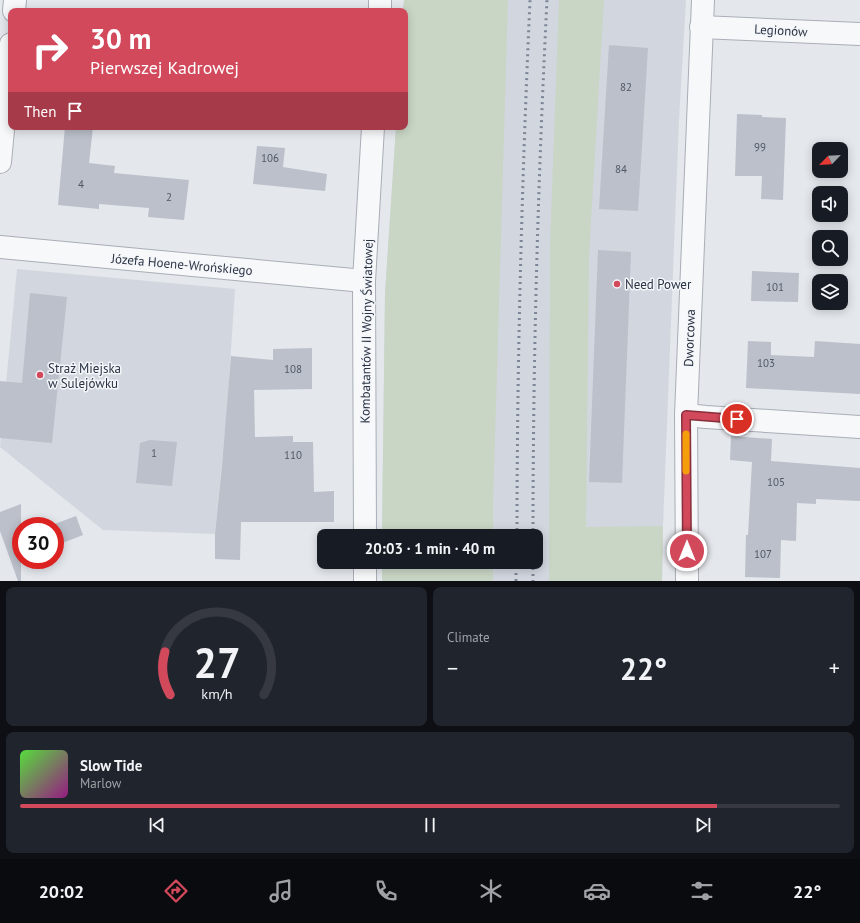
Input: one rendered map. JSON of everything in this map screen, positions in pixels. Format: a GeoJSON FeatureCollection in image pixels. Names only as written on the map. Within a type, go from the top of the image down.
{"type":"FeatureCollection","features":[{"type":"Feature","properties":{"kind":"street","name":"Dworcowa"},"geometry":{"type":"LineString","coordinates":[[687,581],[686,415],[703,0]]}},
{"type":"Feature","properties":{"kind":"street","name":"Legionów"},"geometry":{"type":"LineString","coordinates":[[701,27],[860,34]]}},
{"type":"Feature","properties":{"kind":"street"},"geometry":{"type":"LineString","coordinates":[[0,162],[8,76]]}},
{"type":"Feature","properties":{"kind":"street","name":"Kombatantów II Wojny Światowej"},"geometry":{"type":"LineString","coordinates":[[365,529],[364,281],[373,130]]}},
{"type":"Feature","properties":{"kind":"street","name":"Józefa Hoene-Wrońskiego"},"geometry":{"type":"LineString","coordinates":[[0,247],[364,281]]}},
{"type":"Feature","properties":{"kind":"street"},"geometry":{"type":"LineString","coordinates":[[686,415],[860,427]]}},
{"type":"Feature","properties":{"kind":"street"},"geometry":{"type":"LineString","coordinates":[[365,569],[365,581]]}},
{"type":"Feature","properties":{"kind":"shaded area"},"geometry":{"type":"Polygon","coordinates":[[[404,0],[686,0],[679,120],[662,581],[382,581],[382,569],[543,569],[543,529],[382,529],[385,294],[396,130],[408,130],[408,8],[403,8],[404,0]]]}},
{"type":"Feature","properties":{"kind":"shaded area"},"geometry":{"type":"Polygon","coordinates":[[[17,269],[235,289],[227,410],[215,534],[103,530],[0,447],[17,269]]]}},
{"type":"Feature","properties":{"kind":"green space"},"geometry":{"type":"Polygon","coordinates":[[[404,0],[508,0],[493,529],[382,529],[385,294],[396,130],[408,130],[408,8],[403,8],[404,0]]]}},
{"type":"Feature","properties":{"kind":"green space"},"geometry":{"type":"Polygon","coordinates":[[[559,0],[604,0],[589,256],[586,527],[663,526],[662,581],[549,581],[550,245],[559,0]]]}},
{"type":"Feature","properties":{"kind":"green space"},"geometry":{"type":"Polygon","coordinates":[[[382,569],[493,569],[493,581],[382,581],[382,569]]]}},
{"type":"Feature","properties":{"kind":"building"},"geometry":{"type":"Polygon","coordinates":[[[609,45],[648,48],[638,211],[599,209],[609,45]]]}},
{"type":"Feature","properties":{"kind":"building"},"geometry":{"type":"Polygon","coordinates":[[[737,114],[786,118],[783,200],[761,199],[762,176],[735,176],[737,114]]]}},
{"type":"Feature","properties":{"kind":"building"},"geometry":{"type":"Polygon","coordinates":[[[65,130],[93,130],[89,163],[115,166],[114,173],[189,180],[184,220],[148,217],[149,208],[99,204],[99,209],[58,205],[65,130]]]}},
{"type":"Feature","properties":{"kind":"building"},"geometry":{"type":"Polygon","coordinates":[[[257,146],[285,148],[283,167],[327,174],[325,191],[253,184],[257,146]]]}},
{"type":"Feature","properties":{"kind":"building"},"geometry":{"type":"Polygon","coordinates":[[[598,250],[631,252],[622,483],[589,482],[598,250]]]}},
{"type":"Feature","properties":{"kind":"building"},"geometry":{"type":"Polygon","coordinates":[[[752,271],[799,273],[798,302],[751,301],[752,271]]]}},
{"type":"Feature","properties":{"kind":"building"},"geometry":{"type":"Polygon","coordinates":[[[30,293],[67,297],[52,443],[0,438],[0,381],[22,383],[30,293]]]}},
{"type":"Feature","properties":{"kind":"building"},"geometry":{"type":"Polygon","coordinates":[[[748,341],[771,342],[771,355],[814,357],[815,341],[860,344],[860,394],[746,388],[748,341]]]}},
{"type":"Feature","properties":{"kind":"building"},"geometry":{"type":"Polygon","coordinates":[[[312,348],[312,389],[254,390],[255,437],[293,436],[293,442],[313,442],[314,492],[334,491],[334,522],[241,522],[240,560],[215,559],[215,534],[231,356],[273,360],[273,349],[312,348]]]}},
{"type":"Feature","properties":{"kind":"building"},"geometry":{"type":"Polygon","coordinates":[[[731,436],[772,439],[771,461],[860,468],[860,501],[816,499],[816,504],[797,503],[796,541],[781,540],[780,578],[745,577],[746,535],[748,535],[752,462],[730,460],[731,436]]]}},
{"type":"Feature","properties":{"kind":"building"},"geometry":{"type":"Polygon","coordinates":[[[150,440],[177,442],[172,486],[136,483],[140,443],[150,440]]]}},
{"type":"Feature","properties":{"kind":"building"},"geometry":{"type":"Polygon","coordinates":[[[21,504],[21,517],[12,517],[12,564],[0,531],[0,512],[21,504]]]}},
{"type":"Feature","properties":{"kind":"building"},"geometry":{"type":"Polygon","coordinates":[[[76,516],[83,535],[64,542],[64,520],[76,516]]]}},
{"type":"Feature","properties":{"kind":"building"},"geometry":{"type":"Polygon","coordinates":[[[14,569],[21,569],[21,581],[18,581],[14,569]]]}},
{"type":"Feature","properties":{"kind":"railway"},"geometry":{"type":"LineString","coordinates":[[517,529],[520,268],[530,0]]}},
{"type":"Feature","properties":{"kind":"railway"},"geometry":{"type":"LineString","coordinates":[[533,529],[537,268],[547,0]]}},
{"type":"Feature","properties":{"kind":"railway"},"geometry":{"type":"LineString","coordinates":[[516,569],[516,581]]}},
{"type":"Feature","properties":{"kind":"railway"},"geometry":{"type":"LineString","coordinates":[[533,569],[533,581]]}},
{"type":"Feature","properties":{"kind":"slow traffic"},"geometry":{"type":"LineString","coordinates":[[686,434],[686,471]]}},
{"type":"Feature","properties":{"kind":"place","name":"Need Power"},"geometry":{"type":"Point","coordinates":[617,284]}},
{"type":"Feature","properties":{"kind":"place","name":"Straż Miejska w Sulejówku"},"geometry":{"type":"Point","coordinates":[40,375]}},
{"type":"Feature","properties":{"kind":"route"},"geometry":{"type":"LineString","coordinates":[[687,551],[686,415],[737,419]]}}]}
